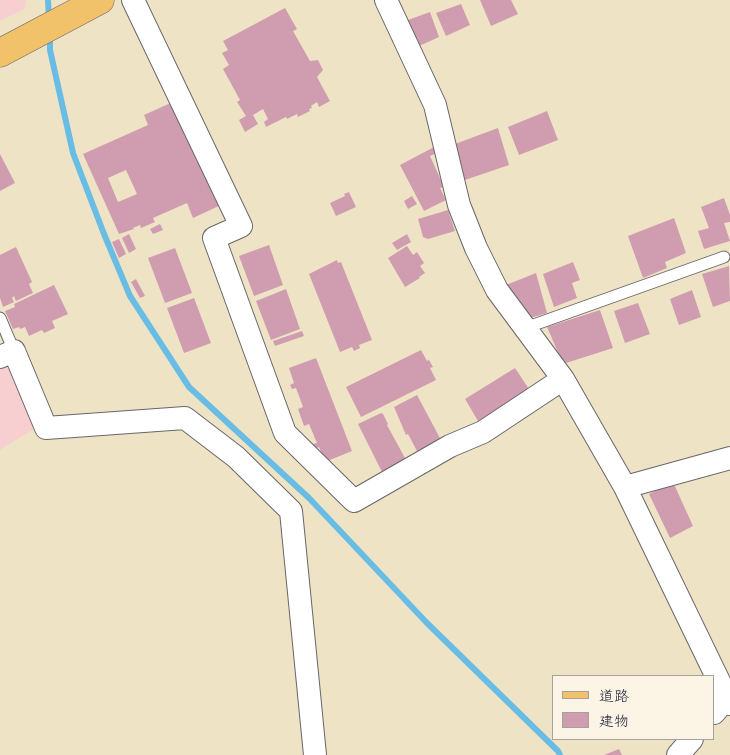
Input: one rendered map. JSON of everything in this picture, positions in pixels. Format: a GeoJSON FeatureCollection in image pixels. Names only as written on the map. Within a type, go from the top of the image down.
{"type":"FeatureCollection","features":[{"type":"Feature","properties":{"kind":"main road"},"geometry":{"type":"LineString","coordinates":[[7,50],[100,0]]}},
{"type":"Feature","properties":{"kind":"street"},"geometry":{"type":"LineString","coordinates":[[133,0],[242,226],[214,238],[285,433],[354,502],[450,446],[483,432],[563,379]]}},
{"type":"Feature","properties":{"kind":"street"},"geometry":{"type":"LineString","coordinates":[[386,0],[435,105],[459,205],[476,248],[497,290],[563,379],[625,487],[710,675]]}},
{"type":"Feature","properties":{"kind":"street"},"geometry":{"type":"LineString","coordinates":[[7,354],[46,428],[185,418],[236,457],[291,511],[315,755]]}},
{"type":"Feature","properties":{"kind":"street"},"geometry":{"type":"LineString","coordinates":[[625,487],[730,458]]}},
{"type":"Feature","properties":{"kind":"street"},"geometry":{"type":"LineString","coordinates":[[715,685],[724,705]]}},
{"type":"Feature","properties":{"kind":"street"},"geometry":{"type":"LineString","coordinates":[[678,755],[691,740]]}},
{"type":"Feature","properties":{"kind":"lane"},"geometry":{"type":"LineString","coordinates":[[525,328],[724,257]]}},
{"type":"Feature","properties":{"kind":"lane"},"geometry":{"type":"LineString","coordinates":[[0,318],[7,354]]}},
{"type":"Feature","properties":{"kind":"shaded area"},"geometry":{"type":"Polygon","coordinates":[[[0,0],[26,0],[25,9],[0,21],[0,0]]]}},
{"type":"Feature","properties":{"kind":"shaded area"},"geometry":{"type":"Polygon","coordinates":[[[11,363],[37,427],[0,450],[0,368],[11,363]]]}},
{"type":"Feature","properties":{"kind":"building"},"geometry":{"type":"Polygon","coordinates":[[[480,0],[511,0],[518,14],[491,26],[480,0]]]}},
{"type":"Feature","properties":{"kind":"building"},"geometry":{"type":"Polygon","coordinates":[[[461,4],[470,25],[446,36],[436,13],[461,4]]]}},
{"type":"Feature","properties":{"kind":"building"},"geometry":{"type":"Polygon","coordinates":[[[285,8],[297,29],[293,31],[310,61],[318,60],[323,70],[317,77],[330,101],[319,107],[317,102],[311,106],[310,111],[298,117],[297,114],[287,119],[286,117],[266,127],[264,122],[268,119],[263,109],[253,115],[258,124],[245,132],[239,120],[246,116],[237,102],[240,100],[223,69],[229,65],[222,53],[228,50],[223,41],[285,8]]]}},
{"type":"Feature","properties":{"kind":"building"},"geometry":{"type":"Polygon","coordinates":[[[430,12],[439,37],[419,46],[408,20],[430,12]]]}},
{"type":"Feature","properties":{"kind":"building"},"geometry":{"type":"Polygon","coordinates":[[[175,101],[221,205],[193,218],[187,203],[153,218],[155,222],[141,228],[140,225],[119,234],[83,154],[148,125],[144,115],[175,101]],[[126,170],[108,178],[118,202],[137,194],[126,170]]]}},
{"type":"Feature","properties":{"kind":"building"},"geometry":{"type":"Polygon","coordinates":[[[547,111],[558,140],[519,155],[508,127],[547,111]]]}},
{"type":"Feature","properties":{"kind":"building"},"geometry":{"type":"Polygon","coordinates":[[[498,128],[509,165],[465,180],[455,144],[498,128]]]}},
{"type":"Feature","properties":{"kind":"building"},"geometry":{"type":"Polygon","coordinates":[[[436,146],[439,152],[430,156],[444,187],[440,188],[446,200],[424,211],[400,165],[436,146]]]}},
{"type":"Feature","properties":{"kind":"building"},"geometry":{"type":"Polygon","coordinates":[[[0,154],[15,183],[0,191],[0,154]]]}},
{"type":"Feature","properties":{"kind":"building"},"geometry":{"type":"Polygon","coordinates":[[[349,192],[356,207],[336,216],[330,203],[349,192]]]}},
{"type":"Feature","properties":{"kind":"building"},"geometry":{"type":"Polygon","coordinates":[[[412,196],[417,204],[408,209],[404,201],[412,196]]]}},
{"type":"Feature","properties":{"kind":"building"},"geometry":{"type":"Polygon","coordinates":[[[724,198],[730,215],[730,222],[724,223],[730,241],[704,249],[698,231],[709,228],[701,207],[724,198]]]}},
{"type":"Feature","properties":{"kind":"building"},"geometry":{"type":"Polygon","coordinates":[[[448,210],[455,231],[428,239],[423,237],[418,219],[448,210]]]}},
{"type":"Feature","properties":{"kind":"building"},"geometry":{"type":"Polygon","coordinates":[[[674,218],[686,253],[665,262],[667,268],[643,278],[628,236],[674,218]]]}},
{"type":"Feature","properties":{"kind":"building"},"geometry":{"type":"Polygon","coordinates":[[[160,224],[163,230],[153,234],[150,229],[160,224]]]}},
{"type":"Feature","properties":{"kind":"building"},"geometry":{"type":"Polygon","coordinates":[[[129,234],[136,249],[129,253],[122,238],[129,234]]]}},
{"type":"Feature","properties":{"kind":"building"},"geometry":{"type":"Polygon","coordinates":[[[407,234],[411,242],[397,250],[392,243],[407,234]]]}},
{"type":"Feature","properties":{"kind":"building"},"geometry":{"type":"Polygon","coordinates":[[[119,239],[126,254],[119,258],[112,242],[119,239]]]}},
{"type":"Feature","properties":{"kind":"building"},"geometry":{"type":"Polygon","coordinates":[[[269,245],[283,285],[254,296],[239,256],[269,245]]]}},
{"type":"Feature","properties":{"kind":"building"},"geometry":{"type":"Polygon","coordinates":[[[407,246],[413,255],[417,252],[424,263],[420,266],[425,273],[405,287],[388,258],[407,246]]]}},
{"type":"Feature","properties":{"kind":"building"},"geometry":{"type":"Polygon","coordinates":[[[16,247],[32,282],[29,284],[33,293],[16,301],[14,296],[12,298],[14,302],[3,307],[0,298],[0,255],[16,247]]]}},
{"type":"Feature","properties":{"kind":"building"},"geometry":{"type":"Polygon","coordinates":[[[175,248],[192,293],[165,303],[148,258],[175,248]]]}},
{"type":"Feature","properties":{"kind":"building"},"geometry":{"type":"Polygon","coordinates":[[[337,260],[338,263],[341,262],[372,340],[359,345],[360,348],[354,351],[352,347],[340,352],[309,274],[337,260]]]}},
{"type":"Feature","properties":{"kind":"building"},"geometry":{"type":"Polygon","coordinates":[[[573,262],[580,280],[572,283],[577,298],[554,307],[543,274],[573,262]]]}},
{"type":"Feature","properties":{"kind":"building"},"geometry":{"type":"Polygon","coordinates":[[[729,266],[730,301],[713,307],[702,274],[729,266]]]}},
{"type":"Feature","properties":{"kind":"building"},"geometry":{"type":"Polygon","coordinates":[[[536,273],[547,313],[530,318],[506,285],[536,273]]]}},
{"type":"Feature","properties":{"kind":"building"},"geometry":{"type":"Polygon","coordinates":[[[136,279],[145,296],[140,298],[131,282],[136,279]]]}},
{"type":"Feature","properties":{"kind":"building"},"geometry":{"type":"Polygon","coordinates":[[[54,285],[68,314],[52,321],[55,328],[44,333],[42,330],[29,336],[25,327],[13,329],[5,311],[15,307],[14,304],[54,285]]]}},
{"type":"Feature","properties":{"kind":"building"},"geometry":{"type":"Polygon","coordinates":[[[286,289],[300,329],[271,340],[256,301],[286,289]]]}},
{"type":"Feature","properties":{"kind":"building"},"geometry":{"type":"Polygon","coordinates":[[[692,290],[701,317],[679,325],[670,299],[692,290]]]}},
{"type":"Feature","properties":{"kind":"building"},"geometry":{"type":"Polygon","coordinates":[[[194,298],[211,343],[184,353],[167,308],[194,298]]]}},
{"type":"Feature","properties":{"kind":"building"},"geometry":{"type":"Polygon","coordinates":[[[638,303],[650,334],[625,343],[614,311],[638,303]]]}},
{"type":"Feature","properties":{"kind":"building"},"geometry":{"type":"Polygon","coordinates":[[[600,310],[613,348],[563,364],[547,327],[600,310]]]}},
{"type":"Feature","properties":{"kind":"building"},"geometry":{"type":"Polygon","coordinates":[[[302,331],[304,336],[275,346],[273,341],[302,331]]]}},
{"type":"Feature","properties":{"kind":"building"},"geometry":{"type":"Polygon","coordinates":[[[421,350],[433,367],[430,368],[436,380],[361,417],[346,387],[421,350]]]}},
{"type":"Feature","properties":{"kind":"building"},"geometry":{"type":"Polygon","coordinates":[[[316,358],[352,451],[325,462],[319,447],[315,449],[313,444],[317,443],[309,424],[304,426],[298,409],[303,407],[296,388],[292,389],[290,385],[294,383],[289,368],[316,358]]]}},
{"type":"Feature","properties":{"kind":"building"},"geometry":{"type":"Polygon","coordinates":[[[515,368],[529,389],[478,421],[465,399],[515,368]]]}},
{"type":"Feature","properties":{"kind":"building"},"geometry":{"type":"Polygon","coordinates":[[[417,395],[441,440],[418,453],[408,434],[406,435],[394,407],[417,395]]]}},
{"type":"Feature","properties":{"kind":"building"},"geometry":{"type":"Polygon","coordinates":[[[381,413],[405,458],[405,461],[382,472],[358,424],[381,413]]]}},
{"type":"Feature","properties":{"kind":"building"},"geometry":{"type":"Polygon","coordinates":[[[673,482],[693,526],[670,538],[649,494],[673,482]]]}},
{"type":"Feature","properties":{"kind":"building"},"geometry":{"type":"Polygon","coordinates":[[[619,749],[622,755],[604,755],[619,749]]]}},
{"type":"Feature","properties":{"kind":"waterway"},"geometry":{"type":"LineString","coordinates":[[48,0],[49,19]]}},
{"type":"Feature","properties":{"kind":"waterway"},"geometry":{"type":"LineString","coordinates":[[50,34],[50,50],[73,153],[104,234],[130,296],[189,387],[309,498],[427,623],[560,755]]}}]}
